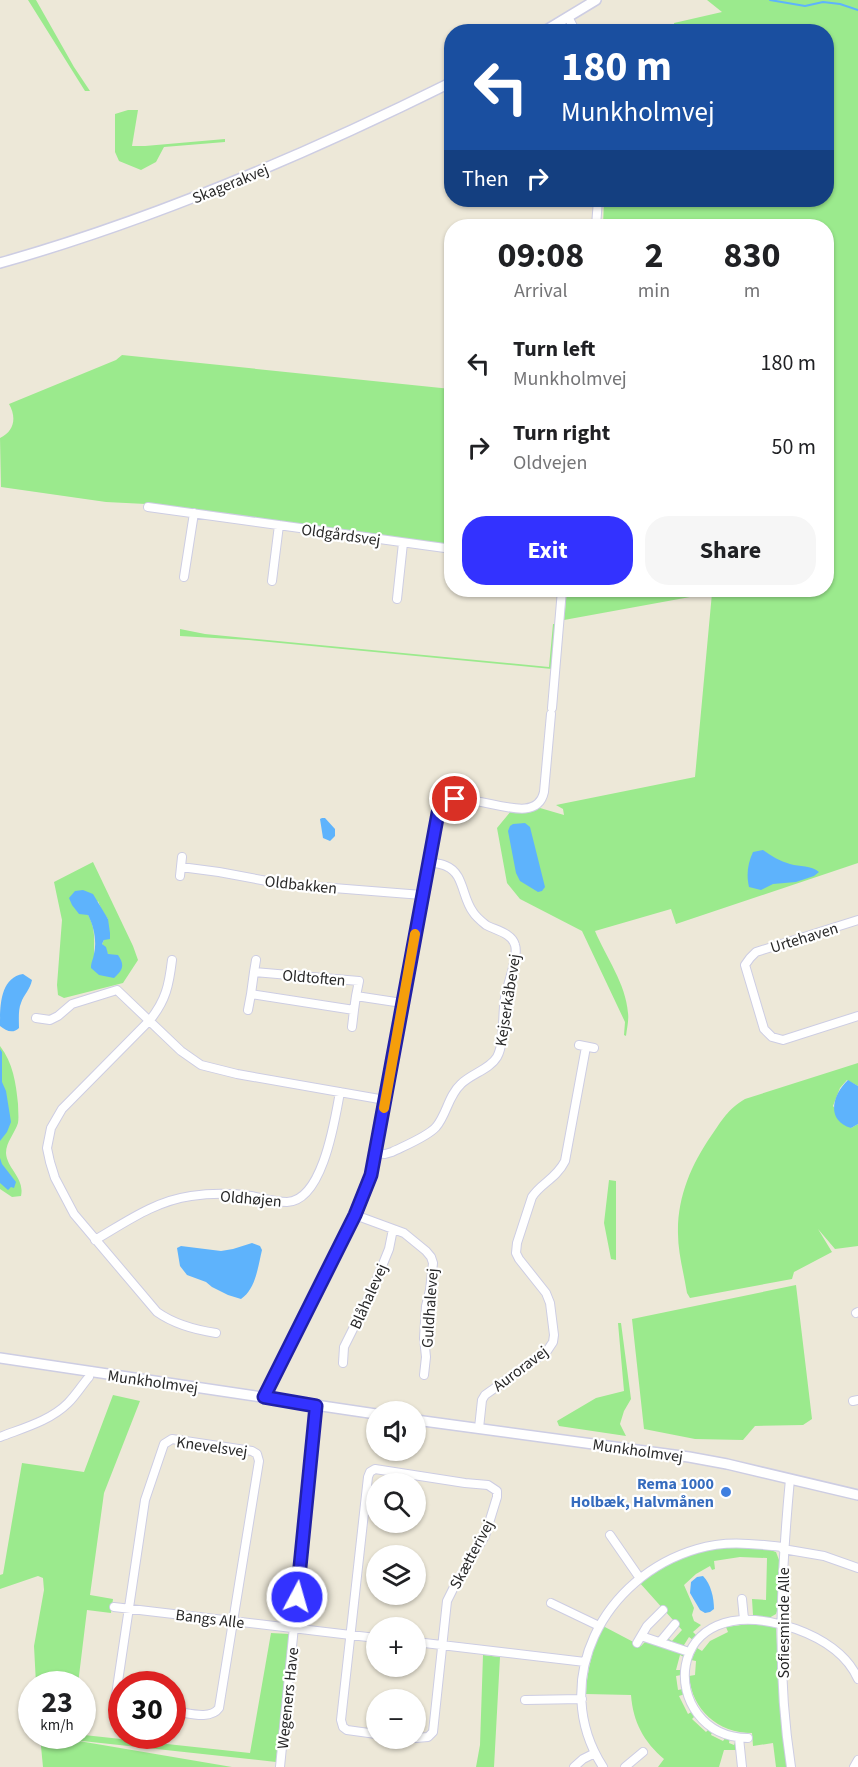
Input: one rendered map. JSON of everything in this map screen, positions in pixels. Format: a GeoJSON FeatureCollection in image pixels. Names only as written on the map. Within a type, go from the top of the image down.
{"type":"FeatureCollection","features":[{"type":"Feature","properties":{"kind":"street"},"geometry":{"type":"LineString","coordinates":[[556,24],[596,0]]}},
{"type":"Feature","properties":{"kind":"street"},"geometry":{"type":"LineString","coordinates":[[568,17],[572,24]]}},
{"type":"Feature","properties":{"kind":"street","name":"Skagerakvej"},"geometry":{"type":"LineString","coordinates":[[0,263],[91,234],[214,189],[338,137],[444,86]]}},
{"type":"Feature","properties":{"kind":"street","name":"Oldgårdsvej"},"geometry":{"type":"LineString","coordinates":[[148,507],[444,548]]}},
{"type":"Feature","properties":{"kind":"street"},"geometry":{"type":"LineString","coordinates":[[184,577],[194,513]]}},
{"type":"Feature","properties":{"kind":"street","name":"Oldgårdsvej"},"geometry":{"type":"LineString","coordinates":[[272,581],[279,525]]}},
{"type":"Feature","properties":{"kind":"street","name":"Oldgårdsvej"},"geometry":{"type":"LineString","coordinates":[[397,599],[403,543]]}},
{"type":"Feature","properties":{"kind":"street"},"geometry":{"type":"LineString","coordinates":[[264,1397],[355,1215],[369,1181],[438,813],[445,803],[452,800],[462,799],[505,807],[529,808],[541,801],[545,786],[561,597]]}},
{"type":"Feature","properties":{"kind":"street"},"geometry":{"type":"LineString","coordinates":[[180,876],[182,857]]}},
{"type":"Feature","properties":{"kind":"street","name":"Kejserkåbevej"},"geometry":{"type":"LineString","coordinates":[[376,1152],[385,1154],[392,1152],[434,1129],[454,1090],[494,1060],[501,1046],[504,1005],[516,954],[515,943],[507,935],[483,923],[472,912],[459,879],[453,872],[445,866],[428,862]]}},
{"type":"Feature","properties":{"kind":"street","name":"Oldbakken"},"geometry":{"type":"LineString","coordinates":[[181,867],[283,884],[422,895]]}},
{"type":"Feature","properties":{"kind":"street","name":"Urtehaven"},"geometry":{"type":"LineString","coordinates":[[858,920],[756,952],[746,965],[764,1029],[772,1037],[783,1040],[858,1016]]}},
{"type":"Feature","properties":{"kind":"street"},"geometry":{"type":"LineString","coordinates":[[172,960],[167,991],[160,1006],[150,1020],[54,1119],[49,1133],[48,1155],[55,1178],[74,1214],[157,1312],[177,1322],[216,1333]]}},
{"type":"Feature","properties":{"kind":"street"},"geometry":{"type":"LineString","coordinates":[[248,1010],[256,960]]}},
{"type":"Feature","properties":{"kind":"street","name":"Oldtoften"},"geometry":{"type":"LineString","coordinates":[[251,994],[354,1010],[359,981],[254,972]]}},
{"type":"Feature","properties":{"kind":"street"},"geometry":{"type":"LineString","coordinates":[[36,1017],[50,1020],[72,1004],[115,989],[191,1059],[207,1068],[385,1100]]}},
{"type":"Feature","properties":{"kind":"street","name":"Oldtoften"},"geometry":{"type":"LineString","coordinates":[[356,996],[402,1003]]}},
{"type":"Feature","properties":{"kind":"street"},"geometry":{"type":"LineString","coordinates":[[352,1028],[354,1010]]}},
{"type":"Feature","properties":{"kind":"street","name":"Auroravej"},"geometry":{"type":"LineString","coordinates":[[479,1428],[482,1400],[485,1395],[547,1351],[553,1342],[549,1298],[517,1257],[516,1249],[532,1197],[558,1173],[565,1161],[586,1047]]}},
{"type":"Feature","properties":{"kind":"street","name":"Oldhøjen"},"geometry":{"type":"LineString","coordinates":[[95,1240],[145,1211],[175,1199],[220,1194],[286,1202],[300,1197],[310,1186],[324,1161],[340,1092]]}},
{"type":"Feature","properties":{"kind":"street","name":"Guldhalevej"},"geometry":{"type":"LineString","coordinates":[[355,1215],[404,1233],[429,1254],[432,1261],[430,1290],[426,1306],[424,1375]]}},
{"type":"Feature","properties":{"kind":"street","name":"Blåhalevej"},"geometry":{"type":"LineString","coordinates":[[343,1363],[345,1347],[372,1291],[389,1249],[393,1229]]}},
{"type":"Feature","properties":{"kind":"street","name":"Munkholmvej"},"geometry":{"type":"LineString","coordinates":[[0,1358],[366,1413]]}},
{"type":"Feature","properties":{"kind":"street"},"geometry":{"type":"LineString","coordinates":[[0,1437],[55,1413],[67,1403],[89,1377],[90,1371]]}},
{"type":"Feature","properties":{"kind":"street","name":"Wegeners Have"},"geometry":{"type":"LineString","coordinates":[[280,1767],[316,1406]]}},
{"type":"Feature","properties":{"kind":"street","name":"Munkholmvej"},"geometry":{"type":"LineString","coordinates":[[426,1420],[689,1457],[858,1495]]}},
{"type":"Feature","properties":{"kind":"street","name":"Knevelsvej"},"geometry":{"type":"LineString","coordinates":[[120,1671],[145,1500],[164,1444],[172,1439],[252,1451],[258,1456],[259,1461],[218,1709],[209,1715],[186,1713]]}},
{"type":"Feature","properties":{"kind":"street","name":"Skætterivej"},"geometry":{"type":"LineString","coordinates":[[366,1733],[347,1730],[341,1722],[368,1477],[371,1470],[377,1469],[488,1485],[497,1491],[485,1536],[447,1601],[433,1732],[426,1738]]}},
{"type":"Feature","properties":{"kind":"street","name":"Sofiesminde Alle"},"geometry":{"type":"LineString","coordinates":[[790,1479],[783,1548],[781,1623],[783,1694],[791,1767]]}},
{"type":"Feature","properties":{"kind":"street"},"geometry":{"type":"LineString","coordinates":[[610,1535],[639,1577]]}},
{"type":"Feature","properties":{"kind":"street"},"geometry":{"type":"LineString","coordinates":[[603,1767],[588,1734],[582,1699],[585,1662],[599,1626],[618,1598],[639,1577],[665,1561],[707,1546],[737,1543],[783,1548],[830,1558],[858,1568]]}},
{"type":"Feature","properties":{"kind":"street"},"geometry":{"type":"LineString","coordinates":[[742,1599],[744,1619]]}},
{"type":"Feature","properties":{"kind":"street"},"geometry":{"type":"LineString","coordinates":[[551,1603],[599,1626]]}},
{"type":"Feature","properties":{"kind":"street","name":"Bangs Alle"},"geometry":{"type":"LineString","coordinates":[[114,1607],[366,1637]]}},
{"type":"Feature","properties":{"kind":"street"},"geometry":{"type":"LineString","coordinates":[[663,1610],[654,1617],[639,1640],[660,1642],[689,1652]]}},
{"type":"Feature","properties":{"kind":"street"},"geometry":{"type":"LineString","coordinates":[[748,1738],[739,1738],[715,1729],[705,1722],[696,1712],[686,1690],[685,1664],[689,1652],[696,1641],[719,1624],[744,1619],[767,1620],[802,1631],[838,1652],[858,1679]]}},
{"type":"Feature","properties":{"kind":"street"},"geometry":{"type":"LineString","coordinates":[[660,1642],[675,1624]]}},
{"type":"Feature","properties":{"kind":"street"},"geometry":{"type":"LineString","coordinates":[[426,1643],[585,1662]]}},
{"type":"Feature","properties":{"kind":"street"},"geometry":{"type":"LineString","coordinates":[[525,1700],[582,1699]]}},
{"type":"Feature","properties":{"kind":"street"},"geometry":{"type":"LineString","coordinates":[[739,1738],[742,1767]]}},
{"type":"Feature","properties":{"kind":"street"},"geometry":{"type":"LineString","coordinates":[[625,1767],[643,1752]]}},
{"type":"Feature","properties":{"kind":"street"},"geometry":{"type":"LineString","coordinates":[[574,1767],[595,1753]]}},
{"type":"Feature","properties":{"kind":"street"},"geometry":{"type":"LineString","coordinates":[[855,1767],[858,1760]]}},
{"type":"Feature","properties":{"kind":"green space"},"geometry":{"type":"Polygon","coordinates":[[[28,0],[36,0],[90,91],[85,91],[28,0]]]}},
{"type":"Feature","properties":{"kind":"green space"},"geometry":{"type":"Polygon","coordinates":[[[707,0],[858,0],[858,863],[676,924],[671,909],[595,931],[624,992],[628,1016],[626,1036],[624,1035],[625,1022],[582,931],[520,899],[507,883],[497,828],[511,811],[527,812],[540,808],[564,815],[563,809],[556,805],[695,777],[712,597],[834,597],[834,219],[603,219],[604,207],[834,207],[834,24],[674,24],[722,12],[707,0]]]}},
{"type":"Feature","properties":{"kind":"green space"},"geometry":{"type":"Polygon","coordinates":[[[138,110],[132,146],[225,139],[225,142],[164,147],[156,162],[141,170],[119,161],[115,152],[115,114],[138,110]]]}},
{"type":"Feature","properties":{"kind":"green space"},"geometry":{"type":"Polygon","coordinates":[[[122,355],[444,388],[444,545],[146,504],[106,502],[1,487],[0,438],[13,424],[13,414],[9,404],[116,360],[122,355]]]}},
{"type":"Feature","properties":{"kind":"green space"},"geometry":{"type":"Polygon","coordinates":[[[566,597],[690,597],[564,620],[566,597]]]}},
{"type":"Feature","properties":{"kind":"green space"},"geometry":{"type":"Polygon","coordinates":[[[553,624],[556,624],[552,669],[249,640],[180,636],[180,629],[205,634],[549,667],[553,624]]]}},
{"type":"Feature","properties":{"kind":"green space"},"geometry":{"type":"Polygon","coordinates":[[[93,862],[138,960],[123,983],[64,998],[58,995],[62,920],[54,882],[93,862]],[[98,901],[88,915],[93,930],[94,956],[108,954],[102,944],[108,919],[98,901]]]}},
{"type":"Feature","properties":{"kind":"green space"},"geometry":{"type":"Polygon","coordinates":[[[0,1046],[13,1074],[18,1104],[18,1123],[7,1145],[6,1153],[22,1190],[21,1196],[12,1197],[0,1189],[0,1046]]]}},
{"type":"Feature","properties":{"kind":"green space"},"geometry":{"type":"Polygon","coordinates":[[[858,1063],[858,1086],[847,1080],[840,1088],[833,1106],[851,1128],[858,1124],[858,1246],[835,1249],[818,1229],[832,1252],[794,1272],[792,1279],[690,1298],[687,1293],[679,1249],[680,1208],[692,1170],[722,1120],[729,1111],[745,1099],[858,1063]]]}},
{"type":"Feature","properties":{"kind":"green space"},"geometry":{"type":"Polygon","coordinates":[[[609,1180],[616,1181],[616,1260],[611,1259],[604,1223],[609,1180]]]}},
{"type":"Feature","properties":{"kind":"green space"},"geometry":{"type":"Polygon","coordinates":[[[796,1285],[812,1419],[803,1425],[755,1426],[743,1440],[695,1439],[644,1429],[632,1319],[796,1285]]]}},
{"type":"Feature","properties":{"kind":"green space"},"geometry":{"type":"Polygon","coordinates":[[[618,1323],[621,1323],[631,1399],[620,1424],[626,1436],[559,1426],[557,1421],[596,1398],[624,1391],[618,1323]]]}},
{"type":"Feature","properties":{"kind":"green space"},"geometry":{"type":"Polygon","coordinates":[[[113,1395],[140,1401],[104,1493],[90,1595],[113,1599],[111,1613],[87,1610],[80,1671],[35,1671],[34,1646],[44,1590],[43,1578],[38,1576],[0,1589],[0,1575],[3,1574],[22,1463],[84,1472],[113,1395]]]}},
{"type":"Feature","properties":{"kind":"green space"},"geometry":{"type":"Polygon","coordinates":[[[722,1547],[767,1549],[776,1552],[779,1560],[776,1614],[769,1618],[747,1615],[753,1615],[752,1599],[766,1600],[767,1558],[740,1557],[714,1561],[715,1569],[712,1570],[710,1566],[696,1574],[684,1585],[694,1608],[692,1615],[694,1621],[701,1625],[693,1632],[697,1636],[693,1640],[689,1637],[684,1645],[689,1648],[686,1649],[666,1640],[667,1638],[672,1641],[682,1630],[639,1582],[679,1560],[699,1552],[722,1547]]]}},
{"type":"Feature","properties":{"kind":"green space"},"geometry":{"type":"Polygon","coordinates":[[[749,1624],[776,1628],[787,1767],[776,1767],[773,1743],[753,1746],[752,1733],[728,1729],[709,1717],[701,1709],[691,1688],[689,1676],[695,1675],[696,1661],[691,1660],[697,1648],[702,1651],[710,1641],[728,1632],[726,1627],[749,1624]]]}},
{"type":"Feature","properties":{"kind":"green space"},"geometry":{"type":"Polygon","coordinates":[[[603,1626],[641,1646],[646,1641],[685,1655],[684,1657],[680,1655],[676,1670],[682,1670],[681,1675],[676,1676],[678,1690],[683,1689],[685,1694],[679,1696],[688,1714],[693,1711],[696,1715],[692,1719],[706,1732],[710,1728],[713,1730],[711,1735],[723,1741],[726,1737],[730,1738],[729,1743],[734,1745],[736,1740],[738,1750],[724,1750],[719,1767],[658,1767],[664,1759],[641,1731],[634,1714],[631,1695],[586,1694],[591,1659],[603,1626]]]}},
{"type":"Feature","properties":{"kind":"green space"},"geometry":{"type":"Polygon","coordinates":[[[271,1633],[289,1634],[276,1762],[156,1749],[186,1749],[186,1746],[250,1753],[271,1633]]]}},
{"type":"Feature","properties":{"kind":"green space"},"geometry":{"type":"Polygon","coordinates":[[[483,1655],[500,1657],[494,1767],[476,1767],[480,1745],[483,1655]]]}},
{"type":"Feature","properties":{"kind":"green space"},"geometry":{"type":"Polygon","coordinates":[[[96,1736],[108,1738],[108,1744],[96,1742],[96,1736]]]}},
{"type":"Feature","properties":{"kind":"green space"},"geometry":{"type":"Polygon","coordinates":[[[96,1744],[108,1746],[108,1749],[126,1749],[232,1767],[43,1767],[41,1749],[96,1749],[96,1744]]]}},
{"type":"Feature","properties":{"kind":"water"},"geometry":{"type":"Polygon","coordinates":[[[325,818],[335,829],[335,836],[330,841],[323,838],[320,819],[325,818]]]}},
{"type":"Feature","properties":{"kind":"water"},"geometry":{"type":"Polygon","coordinates":[[[525,823],[530,827],[545,887],[538,892],[520,881],[516,873],[508,831],[513,824],[525,823]]]}},
{"type":"Feature","properties":{"kind":"water"},"geometry":{"type":"Polygon","coordinates":[[[763,850],[783,861],[819,872],[796,882],[773,884],[761,890],[749,887],[748,873],[751,856],[753,852],[763,850]]]}},
{"type":"Feature","properties":{"kind":"water"},"geometry":{"type":"Polygon","coordinates":[[[83,890],[93,894],[108,919],[110,939],[104,940],[102,944],[106,947],[108,954],[118,955],[122,962],[121,970],[114,978],[99,975],[91,968],[95,949],[92,924],[88,915],[79,914],[69,898],[75,891],[83,890]]]}},
{"type":"Feature","properties":{"kind":"water"},"geometry":{"type":"Polygon","coordinates":[[[23,974],[32,980],[20,1006],[19,1028],[10,1031],[0,1026],[3,994],[10,981],[23,974]]]}},
{"type":"Feature","properties":{"kind":"water"},"geometry":{"type":"Polygon","coordinates":[[[0,1049],[2,1052],[2,1082],[6,1091],[11,1122],[0,1141],[0,1049]]]}},
{"type":"Feature","properties":{"kind":"water"},"geometry":{"type":"Polygon","coordinates":[[[848,1080],[858,1086],[858,1124],[851,1128],[837,1119],[834,1106],[838,1092],[848,1080]]]}},
{"type":"Feature","properties":{"kind":"water"},"geometry":{"type":"Polygon","coordinates":[[[0,1158],[16,1182],[14,1188],[11,1187],[8,1190],[0,1183],[0,1158]]]}},
{"type":"Feature","properties":{"kind":"water"},"geometry":{"type":"Polygon","coordinates":[[[252,1243],[260,1246],[262,1250],[253,1283],[241,1299],[187,1275],[180,1266],[177,1248],[181,1246],[221,1251],[252,1243]]]}},
{"type":"Feature","properties":{"kind":"water"},"geometry":{"type":"Polygon","coordinates":[[[703,1576],[710,1587],[714,1605],[714,1609],[705,1613],[700,1610],[690,1593],[691,1582],[703,1576]]]}},
{"type":"Feature","properties":{"kind":"waterway"},"geometry":{"type":"LineString","coordinates":[[770,0],[805,6],[823,2],[840,4],[858,10]]}},
{"type":"Feature","properties":{"kind":"slow traffic"},"geometry":{"type":"LineString","coordinates":[[384,1108],[415,934]]}},
{"type":"Feature","properties":{"kind":"place","name":"Rema 1000 Holbæk, Halvmånen"},"geometry":{"type":"Point","coordinates":[726,1492]}},
{"type":"Feature","properties":{"kind":"route"},"geometry":{"type":"LineString","coordinates":[[297,1597],[316,1406],[264,1397],[355,1215],[371,1175],[439,808],[455,799]]}}]}
